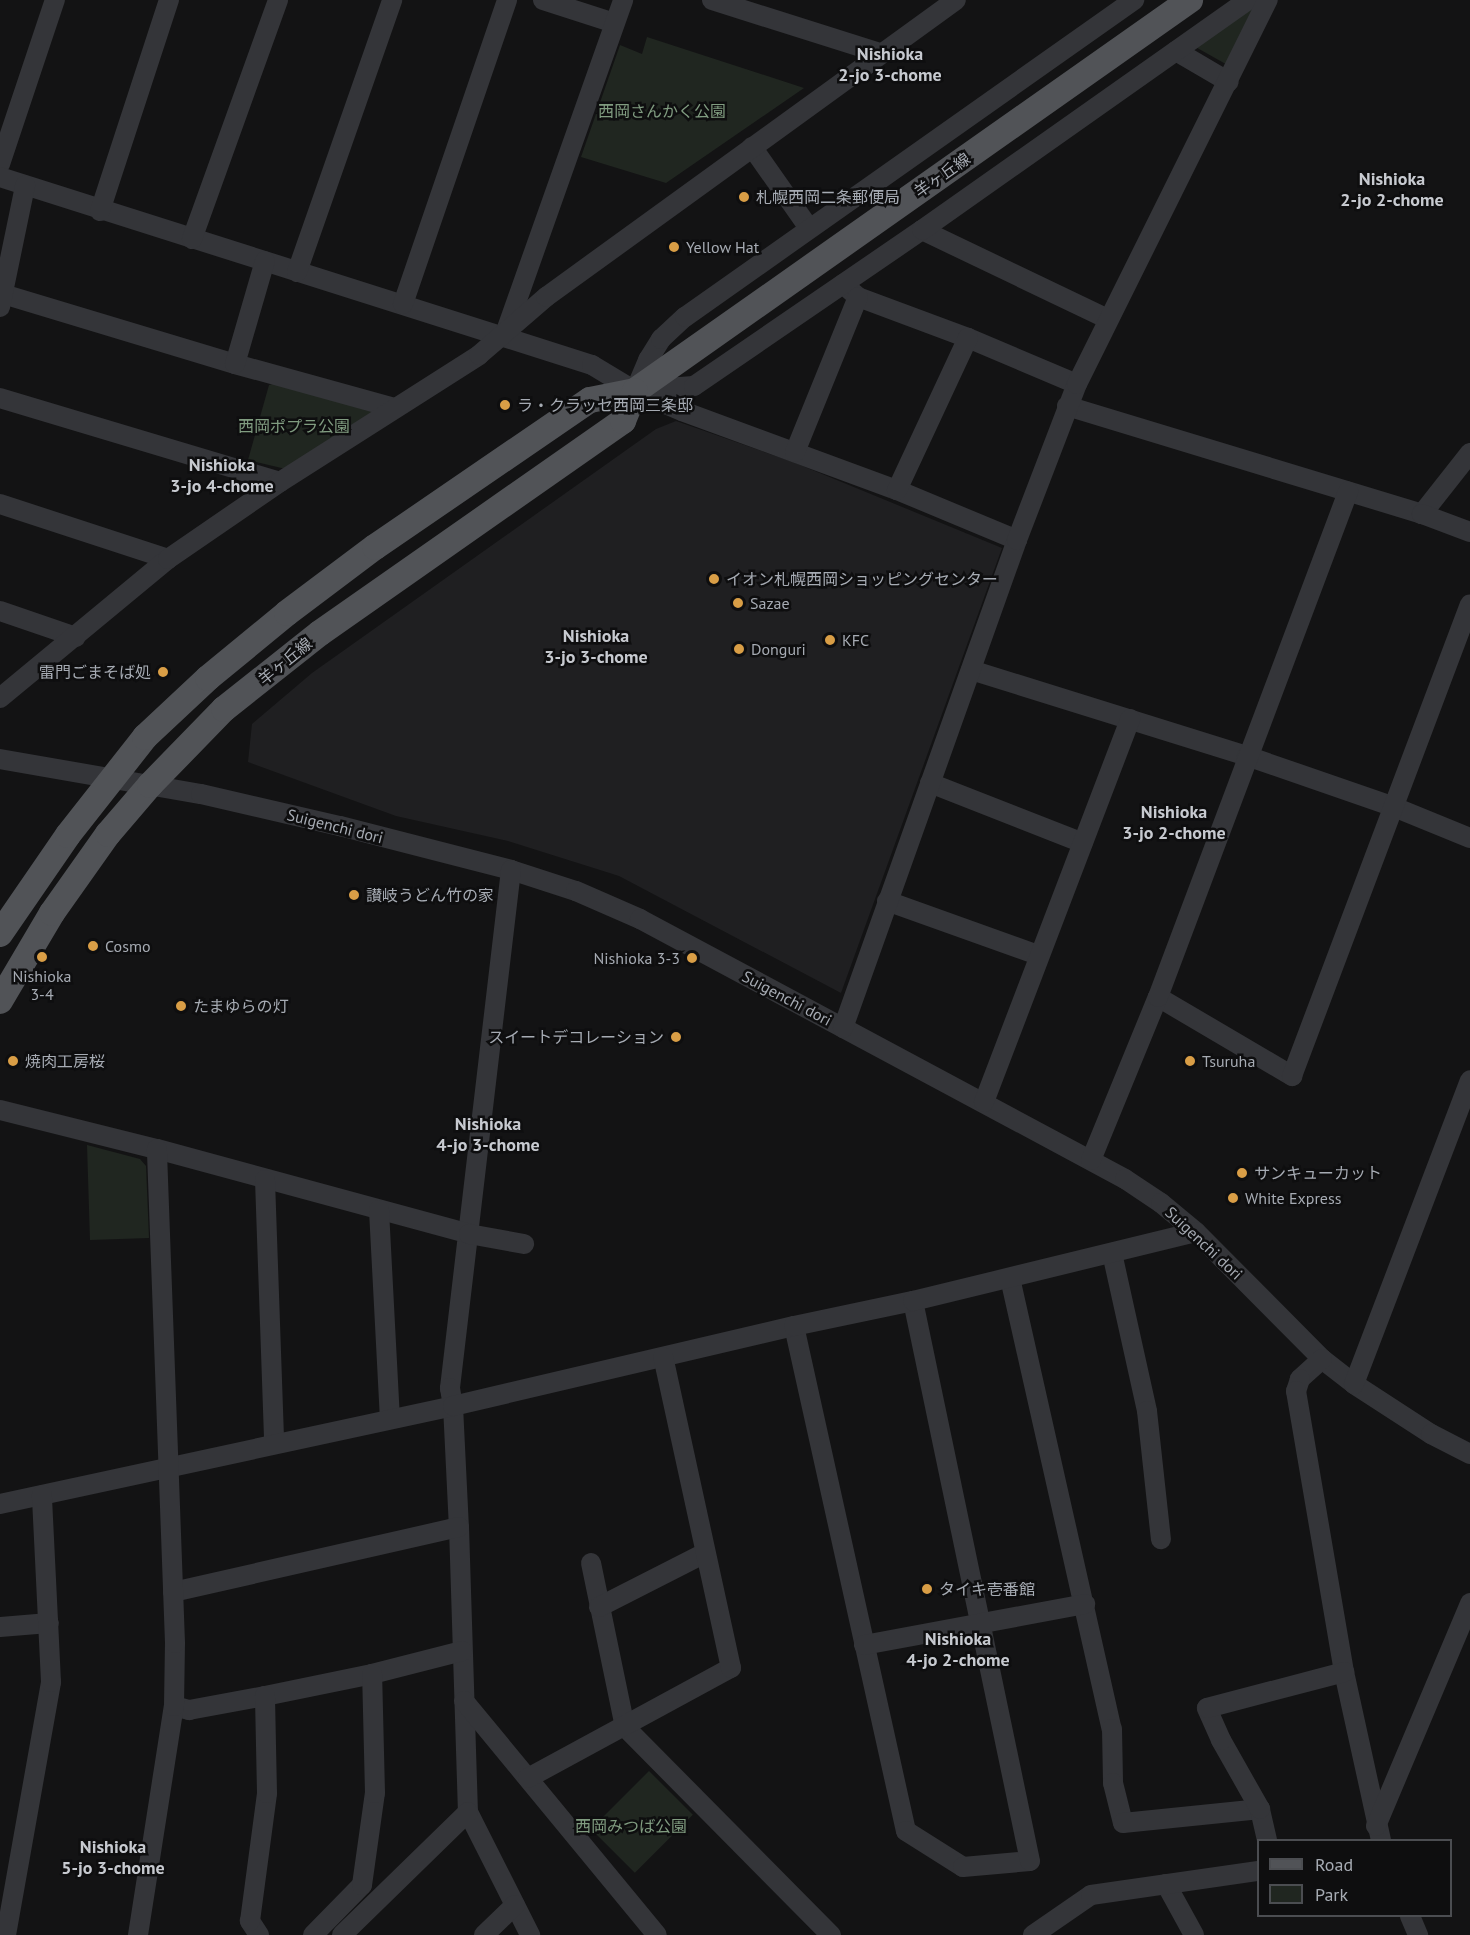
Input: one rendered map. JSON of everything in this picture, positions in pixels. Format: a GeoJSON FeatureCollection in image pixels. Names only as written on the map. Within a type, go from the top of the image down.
{"type":"FeatureCollection","features":[{"type":"Feature","properties":{"kind":"main road","name":"羊ヶ丘線"},"geometry":{"type":"LineString","coordinates":[[0,934],[68,835],[146,737],[208,678],[287,613],[366,554],[590,400],[635,391],[1190,0]]}},
{"type":"Feature","properties":{"kind":"main road","name":"羊ヶ丘線"},"geometry":{"type":"LineString","coordinates":[[0,1001],[52,914],[108,834],[150,785],[224,710],[320,633],[623,421],[635,391]]}},
{"type":"Feature","properties":{"kind":"street"},"geometry":{"type":"LineString","coordinates":[[0,164],[55,0]]}},
{"type":"Feature","properties":{"kind":"street"},"geometry":{"type":"LineString","coordinates":[[100,211],[169,0]]}},
{"type":"Feature","properties":{"kind":"street"},"geometry":{"type":"LineString","coordinates":[[192,239],[278,0]]}},
{"type":"Feature","properties":{"kind":"street"},"geometry":{"type":"LineString","coordinates":[[297,272],[392,0]]}},
{"type":"Feature","properties":{"kind":"street"},"geometry":{"type":"LineString","coordinates":[[403,304],[507,0]]}},
{"type":"Feature","properties":{"kind":"street"},"geometry":{"type":"LineString","coordinates":[[543,0],[614,23]]}},
{"type":"Feature","properties":{"kind":"street"},"geometry":{"type":"LineString","coordinates":[[505,336],[623,0]]}},
{"type":"Feature","properties":{"kind":"street"},"geometry":{"type":"LineString","coordinates":[[712,0],[880,53]]}},
{"type":"Feature","properties":{"kind":"street"},"geometry":{"type":"LineString","coordinates":[[0,698],[168,559],[280,482],[479,355],[505,336],[546,297],[956,0]]}},
{"type":"Feature","properties":{"kind":"street"},"geometry":{"type":"LineString","coordinates":[[635,391],[648,360],[669,332],[685,317],[1134,0]]}},
{"type":"Feature","properties":{"kind":"street"},"geometry":{"type":"LineString","coordinates":[[635,391],[694,386],[850,290],[922,230],[1248,0]]}},
{"type":"Feature","properties":{"kind":"street"},"geometry":{"type":"LineString","coordinates":[[843,1028],[887,900],[1067,406],[1108,319],[1229,82],[1268,0]]}},
{"type":"Feature","properties":{"kind":"street"},"geometry":{"type":"LineString","coordinates":[[1176,51],[1229,82]]}},
{"type":"Feature","properties":{"kind":"street"},"geometry":{"type":"LineString","coordinates":[[752,147],[808,228]]}},
{"type":"Feature","properties":{"kind":"street"},"geometry":{"type":"LineString","coordinates":[[0,177],[100,211],[592,365],[635,391],[897,490],[1017,540]]}},
{"type":"Feature","properties":{"kind":"street"},"geometry":{"type":"LineString","coordinates":[[25,186],[1,301],[395,408]]}},
{"type":"Feature","properties":{"kind":"street"},"geometry":{"type":"LineString","coordinates":[[922,230],[1108,319]]}},
{"type":"Feature","properties":{"kind":"street"},"geometry":{"type":"LineString","coordinates":[[235,364],[265,261]]}},
{"type":"Feature","properties":{"kind":"street"},"geometry":{"type":"LineString","coordinates":[[850,290],[1077,384]]}},
{"type":"Feature","properties":{"kind":"street"},"geometry":{"type":"LineString","coordinates":[[795,452],[850,290]]}},
{"type":"Feature","properties":{"kind":"street"},"geometry":{"type":"LineString","coordinates":[[897,490],[968,338]]}},
{"type":"Feature","properties":{"kind":"street"},"geometry":{"type":"LineString","coordinates":[[0,398],[280,482]]}},
{"type":"Feature","properties":{"kind":"street"},"geometry":{"type":"LineString","coordinates":[[1067,406],[1422,514],[1470,532]]}},
{"type":"Feature","properties":{"kind":"street"},"geometry":{"type":"LineString","coordinates":[[1422,514],[1470,453]]}},
{"type":"Feature","properties":{"kind":"street"},"geometry":{"type":"LineString","coordinates":[[1090,1160],[1158,997],[1348,492]]}},
{"type":"Feature","properties":{"kind":"street"},"geometry":{"type":"LineString","coordinates":[[0,504],[168,559]]}},
{"type":"Feature","properties":{"kind":"street"},"geometry":{"type":"LineString","coordinates":[[1158,997],[1292,1076],[1470,604]]}},
{"type":"Feature","properties":{"kind":"street"},"geometry":{"type":"LineString","coordinates":[[0,611],[76,637]]}},
{"type":"Feature","properties":{"kind":"street"},"geometry":{"type":"LineString","coordinates":[[971,670],[1247,756],[1394,807],[1470,838]]}},
{"type":"Feature","properties":{"kind":"street"},"geometry":{"type":"LineString","coordinates":[[984,1102],[1038,955],[1130,719]]}},
{"type":"Feature","properties":{"kind":"street","name":"Suigenchi dori"},"geometry":{"type":"LineString","coordinates":[[0,759],[150,785],[287,813],[511,870],[576,891],[640,919],[984,1102],[1090,1160],[1161,1203],[1197,1232],[1322,1359],[1354,1384],[1431,1434],[1470,1454]]}},
{"type":"Feature","properties":{"kind":"street"},"geometry":{"type":"LineString","coordinates":[[930,783],[1083,843]]}},
{"type":"Feature","properties":{"kind":"street"},"geometry":{"type":"LineString","coordinates":[[511,870],[450,1388],[453,1406],[459,1527],[468,1812],[530,1935]]}},
{"type":"Feature","properties":{"kind":"street"},"geometry":{"type":"LineString","coordinates":[[887,900],[1038,955]]}},
{"type":"Feature","properties":{"kind":"street"},"geometry":{"type":"LineString","coordinates":[[1354,1384],[1470,1080]]}},
{"type":"Feature","properties":{"kind":"street"},"geometry":{"type":"LineString","coordinates":[[0,1110],[157,1149],[469,1234],[524,1244]]}},
{"type":"Feature","properties":{"kind":"street"},"geometry":{"type":"LineString","coordinates":[[138,1935],[174,1706],[173,1592],[157,1149]]}},
{"type":"Feature","properties":{"kind":"street"},"geometry":{"type":"LineString","coordinates":[[264,1180],[274,1443]]}},
{"type":"Feature","properties":{"kind":"street"},"geometry":{"type":"LineString","coordinates":[[379,1210],[390,1419]]}},
{"type":"Feature","properties":{"kind":"street"},"geometry":{"type":"LineString","coordinates":[[0,1504],[453,1406],[794,1326],[913,1301],[1197,1232]]}},
{"type":"Feature","properties":{"kind":"street"},"geometry":{"type":"LineString","coordinates":[[1112,1253],[1147,1411],[1161,1539]]}},
{"type":"Feature","properties":{"kind":"street"},"geometry":{"type":"LineString","coordinates":[[1010,1278],[1113,1729],[1113,1783],[1123,1823],[1260,1809]]}},
{"type":"Feature","properties":{"kind":"street"},"geometry":{"type":"LineString","coordinates":[[794,1326],[906,1831],[963,1867],[1030,1861],[913,1301]]}},
{"type":"Feature","properties":{"kind":"street"},"geometry":{"type":"LineString","coordinates":[[528,1778],[731,1668],[663,1357]]}},
{"type":"Feature","properties":{"kind":"street"},"geometry":{"type":"LineString","coordinates":[[1322,1359],[1300,1379],[1296,1391],[1344,1672],[1379,1833]]}},
{"type":"Feature","properties":{"kind":"street"},"geometry":{"type":"LineString","coordinates":[[7,1932],[51,1682],[42,1495]]}},
{"type":"Feature","properties":{"kind":"street"},"geometry":{"type":"LineString","coordinates":[[173,1592],[459,1527]]}},
{"type":"Feature","properties":{"kind":"street"},"geometry":{"type":"LineString","coordinates":[[599,1607],[705,1553]]}},
{"type":"Feature","properties":{"kind":"street"},"geometry":{"type":"LineString","coordinates":[[591,1563],[625,1727],[831,1935]]}},
{"type":"Feature","properties":{"kind":"street"},"geometry":{"type":"LineString","coordinates":[[1379,1833],[1470,1603]]}},
{"type":"Feature","properties":{"kind":"street"},"geometry":{"type":"LineString","coordinates":[[864,1645],[1085,1605]]}},
{"type":"Feature","properties":{"kind":"street"},"geometry":{"type":"LineString","coordinates":[[0,1627],[49,1623]]}},
{"type":"Feature","properties":{"kind":"street"},"geometry":{"type":"LineString","coordinates":[[174,1706],[189,1710],[265,1696],[372,1674],[462,1652]]}},
{"type":"Feature","properties":{"kind":"street"},"geometry":{"type":"LineString","coordinates":[[1267,1839],[1260,1809],[1221,1740],[1207,1708],[1344,1672]]}},
{"type":"Feature","properties":{"kind":"street"},"geometry":{"type":"LineString","coordinates":[[313,1935],[363,1885],[375,1793],[372,1674]]}},
{"type":"Feature","properties":{"kind":"street"},"geometry":{"type":"LineString","coordinates":[[260,1935],[250,1921],[267,1793],[265,1696]]}},
{"type":"Feature","properties":{"kind":"street"},"geometry":{"type":"LineString","coordinates":[[464,1701],[657,1935]]}},
{"type":"Feature","properties":{"kind":"street"},"geometry":{"type":"LineString","coordinates":[[342,1935],[468,1812]]}},
{"type":"Feature","properties":{"kind":"street"},"geometry":{"type":"LineString","coordinates":[[1034,1935],[1091,1895],[1257,1871]]}},
{"type":"Feature","properties":{"kind":"street"},"geometry":{"type":"LineString","coordinates":[[1166,1884],[1194,1935]]}},
{"type":"Feature","properties":{"kind":"street"},"geometry":{"type":"LineString","coordinates":[[484,1935],[514,1905]]}},
{"type":"Feature","properties":{"kind":"street"},"geometry":{"type":"LineString","coordinates":[[1410,1917],[1418,1935]]}},
{"type":"Feature","properties":{"kind":"shaded area"},"geometry":{"type":"Polygon","coordinates":[[[676,421],[793,462],[1002,548],[841,993],[619,876],[508,841],[396,816],[248,762],[252,724],[312,673],[656,429],[676,421]]]}},
{"type":"Feature","properties":{"kind":"green space"},"geometry":{"type":"Polygon","coordinates":[[[1262,0],[1231,67],[1192,45],[1262,0]]]}},
{"type":"Feature","properties":{"kind":"green space","name":"西岡さんかく公園"},"geometry":{"type":"Polygon","coordinates":[[[647,37],[804,88],[666,183],[581,157],[620,45],[642,54],[647,37]]]}},
{"type":"Feature","properties":{"kind":"green space","name":"西岡ポプラ公園"},"geometry":{"type":"Polygon","coordinates":[[[273,384],[380,410],[290,470],[248,460],[269,385],[273,384]]]}},
{"type":"Feature","properties":{"kind":"green space"},"geometry":{"type":"Polygon","coordinates":[[[87,1145],[140,1159],[146,1166],[149,1238],[90,1240],[87,1145]]]}},
{"type":"Feature","properties":{"kind":"green space","name":"西岡みつば公園"},"geometry":{"type":"Polygon","coordinates":[[[649,1771],[693,1815],[635,1873],[591,1829],[649,1771]]]}},
{"type":"Feature","properties":{"kind":"place","name":"札幌西岡二条郵便局"},"geometry":{"type":"Point","coordinates":[744,197]}},
{"type":"Feature","properties":{"kind":"place","name":"Yellow Hat"},"geometry":{"type":"Point","coordinates":[674,247]}},
{"type":"Feature","properties":{"kind":"place","name":"ラ・クラッセ西岡三条邸"},"geometry":{"type":"Point","coordinates":[505,405]}},
{"type":"Feature","properties":{"kind":"place","name":"イオン札幌西岡ショッピングセンター"},"geometry":{"type":"Point","coordinates":[714,579]}},
{"type":"Feature","properties":{"kind":"place","name":"Sazae"},"geometry":{"type":"Point","coordinates":[738,603]}},
{"type":"Feature","properties":{"kind":"place","name":"KFC"},"geometry":{"type":"Point","coordinates":[830,640]}},
{"type":"Feature","properties":{"kind":"place","name":"Donguri"},"geometry":{"type":"Point","coordinates":[739,649]}},
{"type":"Feature","properties":{"kind":"place","name":"雷門ごまそば処"},"geometry":{"type":"Point","coordinates":[163,672]}},
{"type":"Feature","properties":{"kind":"place","name":"讃岐うどん竹の家"},"geometry":{"type":"Point","coordinates":[354,895]}},
{"type":"Feature","properties":{"kind":"place","name":"Cosmo"},"geometry":{"type":"Point","coordinates":[93,946]}},
{"type":"Feature","properties":{"kind":"place","name":"Nishioka 3-4"},"geometry":{"type":"Point","coordinates":[42,957]}},
{"type":"Feature","properties":{"kind":"place","name":"Nishioka 3-3"},"geometry":{"type":"Point","coordinates":[692,958]}},
{"type":"Feature","properties":{"kind":"place","name":"たまゆらの灯"},"geometry":{"type":"Point","coordinates":[181,1006]}},
{"type":"Feature","properties":{"kind":"place","name":"スイートデコレーション"},"geometry":{"type":"Point","coordinates":[676,1037]}},
{"type":"Feature","properties":{"kind":"place","name":"焼肉工房桜"},"geometry":{"type":"Point","coordinates":[13,1061]}},
{"type":"Feature","properties":{"kind":"place","name":"Tsuruha"},"geometry":{"type":"Point","coordinates":[1190,1061]}},
{"type":"Feature","properties":{"kind":"place","name":"サンキューカット"},"geometry":{"type":"Point","coordinates":[1242,1173]}},
{"type":"Feature","properties":{"kind":"place","name":"White Express"},"geometry":{"type":"Point","coordinates":[1233,1198]}},
{"type":"Feature","properties":{"kind":"place","name":"タイキ壱番館"},"geometry":{"type":"Point","coordinates":[927,1589]}},
{"type":"Feature","properties":{"kind":"district","name":"Nishioka 2-jo 3-chome"},"geometry":{"type":"Point","coordinates":[890,65]}},
{"type":"Feature","properties":{"kind":"district","name":"Nishioka 2-jo 2-chome"},"geometry":{"type":"Point","coordinates":[1392,190]}},
{"type":"Feature","properties":{"kind":"district","name":"Nishioka 3-jo 4-chome"},"geometry":{"type":"Point","coordinates":[222,476]}},
{"type":"Feature","properties":{"kind":"district","name":"Nishioka 3-jo 3-chome"},"geometry":{"type":"Point","coordinates":[596,647]}},
{"type":"Feature","properties":{"kind":"district","name":"Nishioka 3-jo 2-chome"},"geometry":{"type":"Point","coordinates":[1174,823]}},
{"type":"Feature","properties":{"kind":"district","name":"Nishioka 4-jo 3-chome"},"geometry":{"type":"Point","coordinates":[488,1135]}},
{"type":"Feature","properties":{"kind":"district","name":"Nishioka 4-jo 2-chome"},"geometry":{"type":"Point","coordinates":[958,1650]}},
{"type":"Feature","properties":{"kind":"district","name":"Nishioka 5-jo 3-chome"},"geometry":{"type":"Point","coordinates":[113,1858]}}]}
